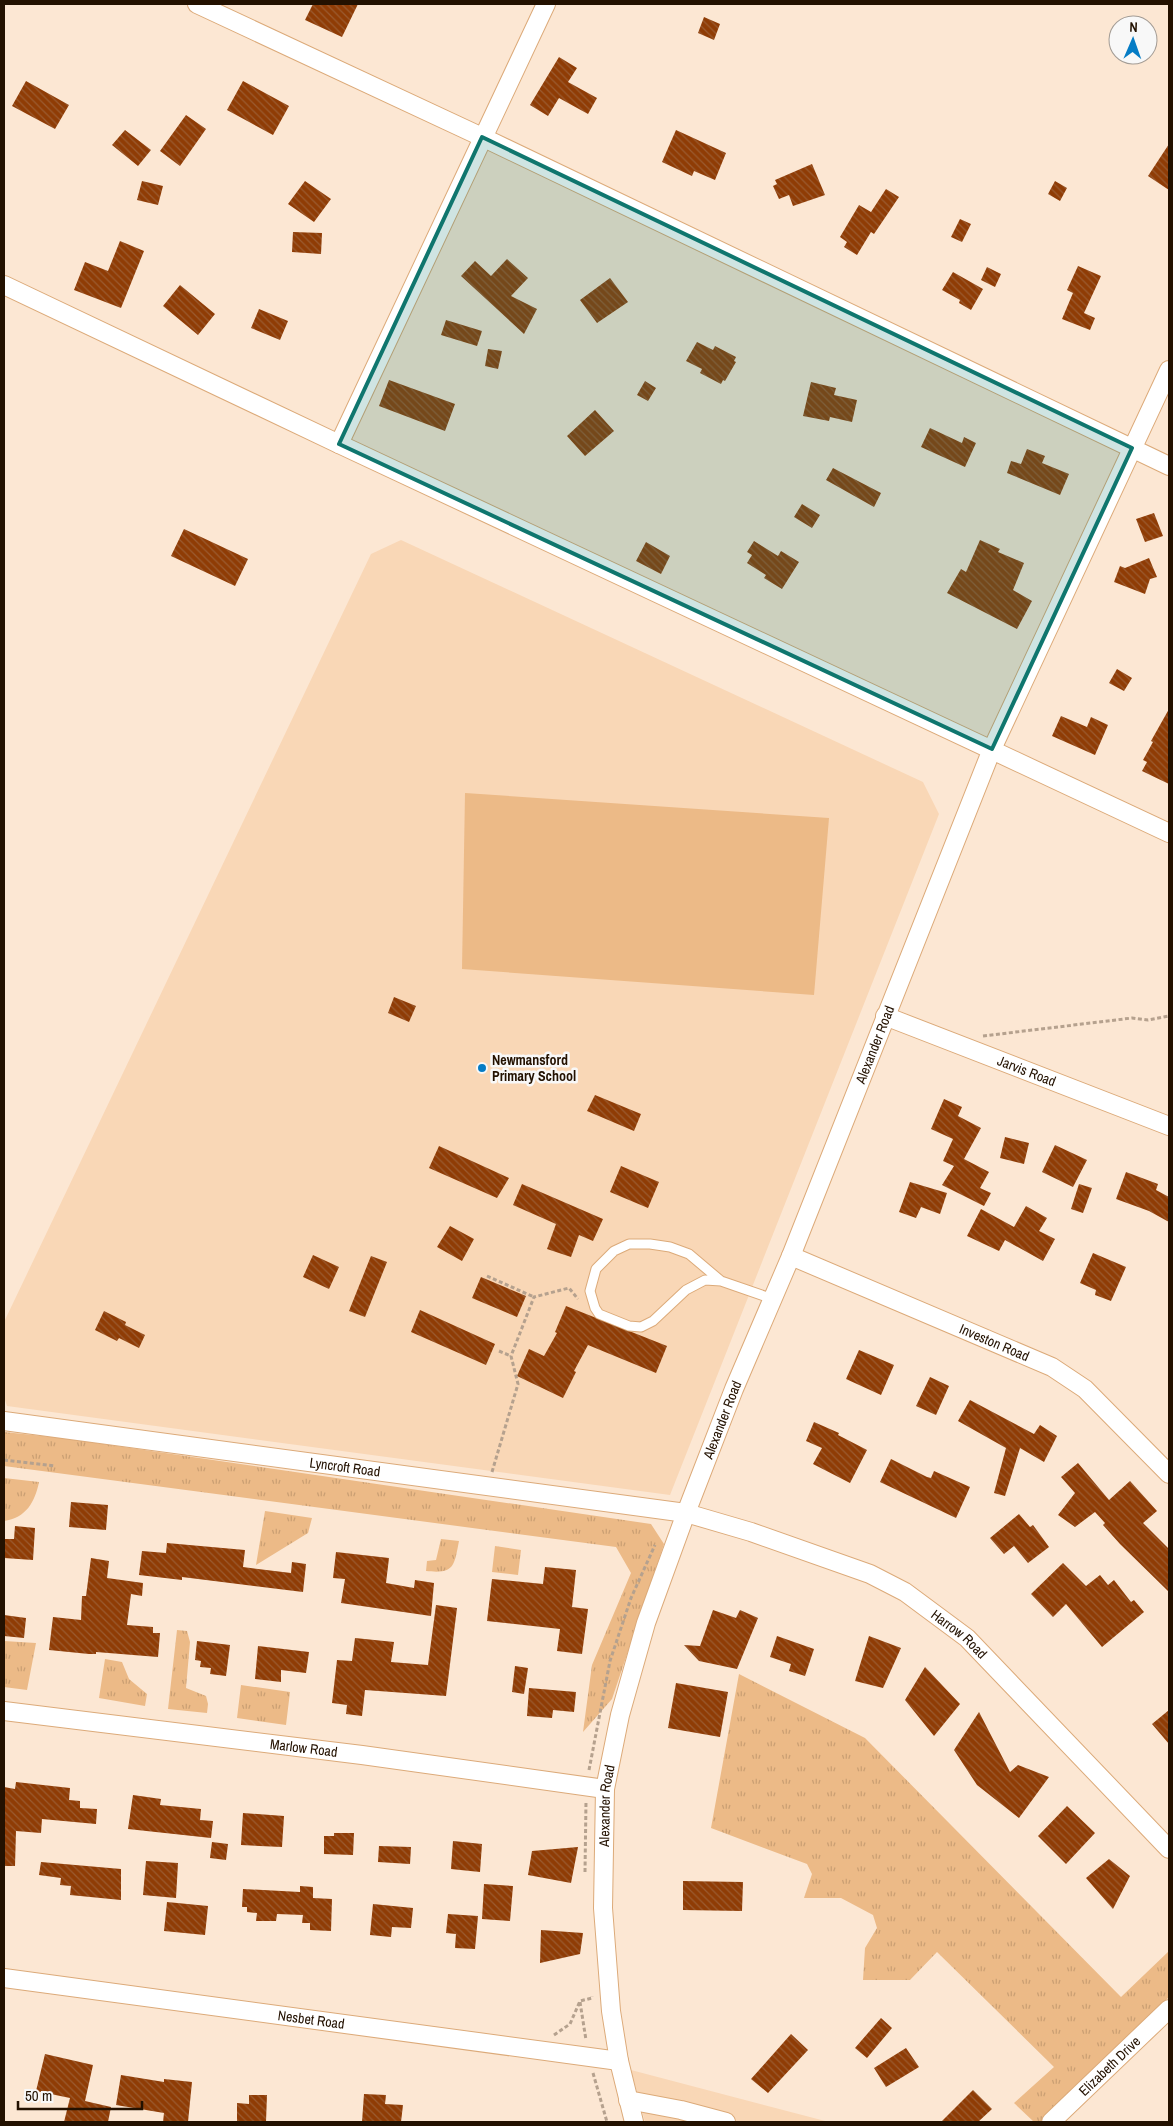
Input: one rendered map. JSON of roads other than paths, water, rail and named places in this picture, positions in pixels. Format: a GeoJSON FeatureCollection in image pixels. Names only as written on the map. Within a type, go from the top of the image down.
{"type":"FeatureCollection","features":[{"type":"Feature","properties":{"kind":"street"},"geometry":{"type":"LineString","coordinates":[[197,4],[482,137],[1169,466]]}},
{"type":"Feature","properties":{"kind":"street"},"geometry":{"type":"LineString","coordinates":[[339,444],[546,4]]}},
{"type":"Feature","properties":{"kind":"street"},"geometry":{"type":"LineString","coordinates":[[4,285],[1169,833]]}},
{"type":"Feature","properties":{"kind":"street","name":"Alexander Road"},"geometry":{"type":"LineString","coordinates":[[634,2122],[619,2060],[611,2011],[603,1908],[605,1789],[620,1715],[646,1624],[734,1389],[792,1256],[885,1016],[992,749],[1169,370]]}},
{"type":"Feature","properties":{"kind":"street","name":"Jarvis Road"},"geometry":{"type":"LineString","coordinates":[[885,1016],[1169,1126]]}},
{"type":"Feature","properties":{"kind":"street","name":"Investon Road"},"geometry":{"type":"LineString","coordinates":[[792,1256],[1052,1367],[1085,1389],[1169,1474]]}},
{"type":"Feature","properties":{"kind":"street","name":"Lyncroft Road"},"geometry":{"type":"LineString","coordinates":[[4,1421],[686,1513]]}},
{"type":"Feature","properties":{"kind":"street","name":"Harrow Road"},"geometry":{"type":"LineString","coordinates":[[686,1513],[751,1532],[870,1574],[906,1592],[967,1638],[1169,1850]]}},
{"type":"Feature","properties":{"kind":"street","name":"Marlow Road"},"geometry":{"type":"LineString","coordinates":[[4,1711],[362,1755],[605,1789]]}},
{"type":"Feature","properties":{"kind":"street","name":"Nesbet Road"},"geometry":{"type":"LineString","coordinates":[[4,1978],[619,2060]]}},
{"type":"Feature","properties":{"kind":"street","name":"Elizabeth Drive"},"geometry":{"type":"LineString","coordinates":[[1051,2122],[1169,2009]]}},
{"type":"Feature","properties":{"kind":"street"},"geometry":{"type":"LineString","coordinates":[[628,2100],[681,2110],[726,2122]]}},
{"type":"Feature","properties":{"kind":"lane"},"geometry":{"type":"LineString","coordinates":[[721,1280],[705,1280],[686,1290],[653,1321],[641,1327],[629,1326],[599,1314],[595,1308],[590,1291],[596,1269],[614,1251],[629,1244],[650,1244],[670,1247],[689,1254],[721,1280],[773,1299]]}},
{"type":"Feature","properties":{"kind":"place","name":"Newmansford Primary School"},"geometry":{"type":"Point","coordinates":[482,1068]}}]}
